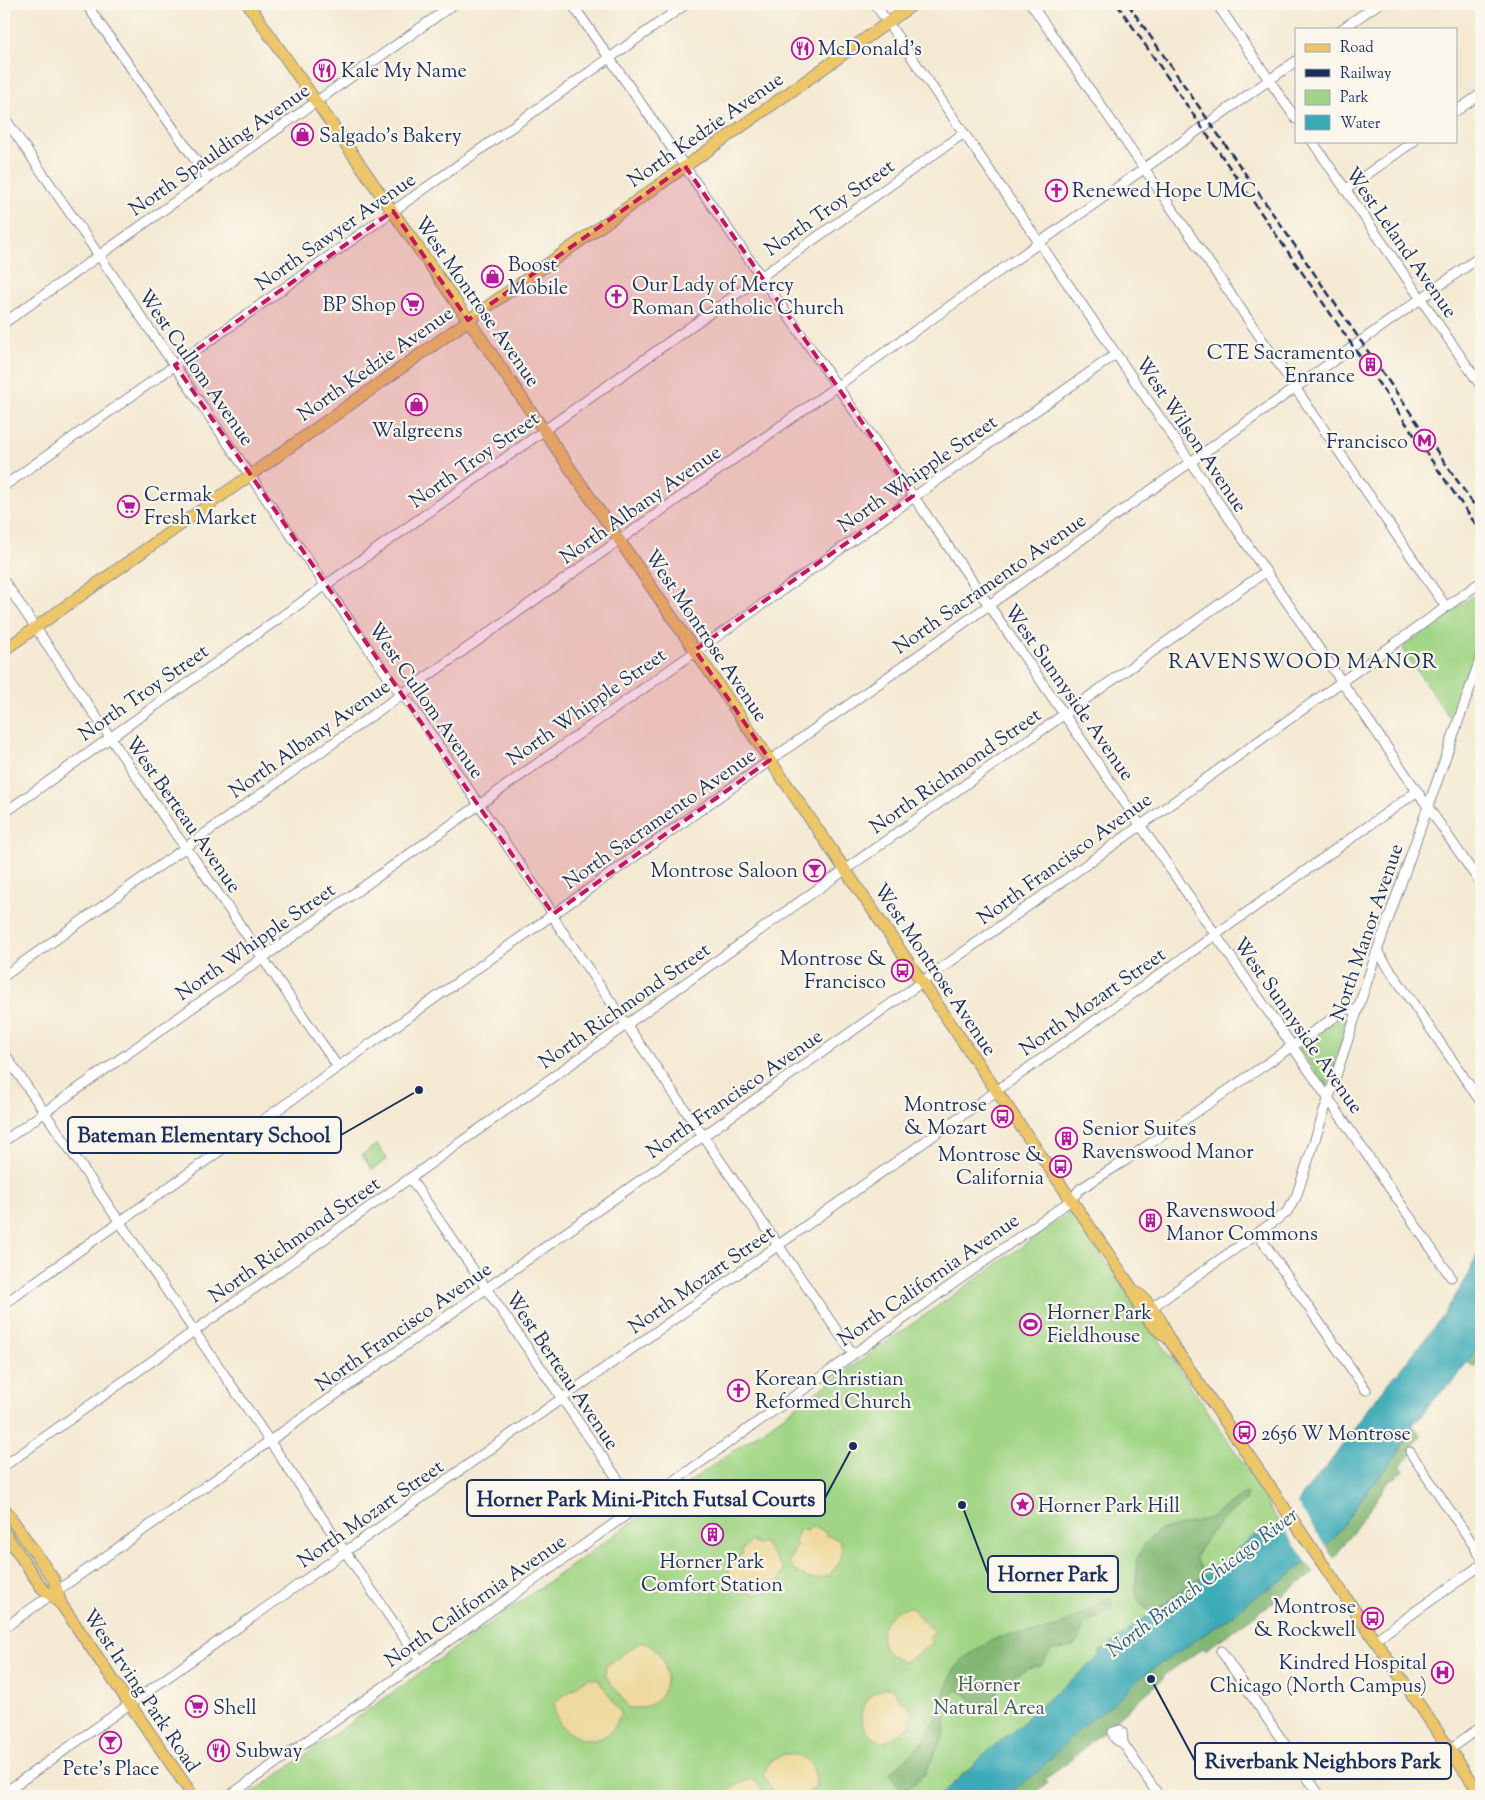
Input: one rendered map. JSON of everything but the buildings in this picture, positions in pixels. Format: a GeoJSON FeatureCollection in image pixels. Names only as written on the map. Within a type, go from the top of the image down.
{"type":"FeatureCollection","features":[{"type":"Feature","properties":{"kind":"main road","name":"West Montrose Avenue"},"geometry":{"type":"LineString","coordinates":[[248,4],[695,650],[1133,1290],[1136,1300],[1157,1331],[1168,1338]]}},
{"type":"Feature","properties":{"kind":"main road","name":"North Kedzie Avenue"},"geometry":{"type":"LineString","coordinates":[[4,650],[914,4]]}},
{"type":"Feature","properties":{"kind":"main road","name":"West Montrose Avenue"},"geometry":{"type":"LineString","coordinates":[[1133,1290],[1152,1304],[1165,1328],[1168,1338],[1481,1795]]}},
{"type":"Feature","properties":{"kind":"main road","name":"West Irving Park Road"},"geometry":{"type":"LineString","coordinates":[[4,1508],[54,1580],[54,1593],[61,1604],[192,1796]]}},
{"type":"Feature","properties":{"kind":"main road","name":"West Irving Park Road"},"geometry":{"type":"LineString","coordinates":[[4,1532],[42,1588],[54,1593]]}},
{"type":"Feature","properties":{"kind":"street"},"geometry":{"type":"LineString","coordinates":[[86,4],[208,178]]}},
{"type":"Feature","properties":{"kind":"street","name":"North Spaulding Avenue"},"geometry":{"type":"LineString","coordinates":[[4,323],[454,4]]}},
{"type":"Feature","properties":{"kind":"street","name":"West Sunnyside Avenue"},"geometry":{"type":"LineString","coordinates":[[572,4],[914,496],[1451,1277]]}},
{"type":"Feature","properties":{"kind":"street","name":"North Sawyer Avenue"},"geometry":{"type":"LineString","coordinates":[[4,486],[686,4]]}},
{"type":"Feature","properties":{"kind":"street","name":"West Wilson Avenue"},"geometry":{"type":"LineString","coordinates":[[875,4],[1481,884]]}},
{"type":"Feature","properties":{"kind":"street"},"geometry":{"type":"LineString","coordinates":[[1031,4],[1446,607]]}},
{"type":"Feature","properties":{"kind":"street"},"geometry":{"type":"LineString","coordinates":[[1217,4],[1295,118]]}},
{"type":"Feature","properties":{"kind":"street"},"geometry":{"type":"LineString","coordinates":[[1343,28],[1378,4]]}},
{"type":"Feature","properties":{"kind":"street","name":"North Albany Avenue"},"geometry":{"type":"LineString","coordinates":[[4,976],[1295,62]]}},
{"type":"Feature","properties":{"kind":"street"},"geometry":{"type":"LineString","coordinates":[[1458,111],[1481,94]]}},
{"type":"Feature","properties":{"kind":"street","name":"West Cullom Avenue"},"geometry":{"type":"LineString","coordinates":[[4,117],[392,682],[478,804],[626,1025],[853,1354]]}},
{"type":"Feature","properties":{"kind":"street","name":"North Troy Street"},"geometry":{"type":"LineString","coordinates":[[4,813],[964,133]]}},
{"type":"Feature","properties":{"kind":"street","name":"West Leland Avenue"},"geometry":{"type":"LineString","coordinates":[[1313,142],[1481,386]]}},
{"type":"Feature","properties":{"kind":"street"},"geometry":{"type":"LineString","coordinates":[[1345,190],[1413,142]]}},
{"type":"Feature","properties":{"kind":"street","name":"North Sacramento Avenue"},"geometry":{"type":"LineString","coordinates":[[4,1304],[1481,256]]}},
{"type":"Feature","properties":{"kind":"street","name":"North Whipple Street"},"geometry":{"type":"LineString","coordinates":[[4,1141],[695,650],[1116,354]]}},
{"type":"Feature","properties":{"kind":"street","name":"North Richmond Street"},"geometry":{"type":"LineString","coordinates":[[4,1466],[1265,572]]}},
{"type":"Feature","properties":{"kind":"street","name":"West Berteau Avenue"},"geometry":{"type":"LineString","coordinates":[[4,581],[110,738],[338,1067]]}},
{"type":"Feature","properties":{"kind":"street","name":"North Francisco Avenue"},"geometry":{"type":"LineString","coordinates":[[4,1628],[922,982],[1481,582]]}},
{"type":"Feature","properties":{"kind":"street","name":"North Manor Avenue"},"geometry":{"type":"LineString","coordinates":[[1152,1304],[1286,1213],[1296,1197],[1377,951],[1481,657]]}},
{"type":"Feature","properties":{"kind":"street","name":"North Mozart Street"},"geometry":{"type":"LineString","coordinates":[[4,1793],[997,1091],[1416,792]]}},
{"type":"Feature","properties":{"kind":"street"},"geometry":{"type":"LineString","coordinates":[[1377,951],[1481,1102]]}},
{"type":"Feature","properties":{"kind":"street","name":"North California Avenue"},"geometry":{"type":"LineString","coordinates":[[228,1796],[1071,1200],[1080,1189],[1126,1160],[1348,1008],[1357,1012]]}},
{"type":"Feature","properties":{"kind":"street"},"geometry":{"type":"LineString","coordinates":[[4,1053],[420,1660]]}},
{"type":"Feature","properties":{"kind":"street","name":"West Berteau Avenue"},"geometry":{"type":"LineString","coordinates":[[410,1178],[637,1507]]}},
{"type":"Feature","properties":{"kind":"street"},"geometry":{"type":"LineString","coordinates":[[1257,1233],[1366,1390]]}},
{"type":"Feature","properties":{"kind":"street"},"geometry":{"type":"LineString","coordinates":[[1410,1452],[1481,1556]]}},
{"type":"Feature","properties":{"kind":"street"},"geometry":{"type":"LineString","coordinates":[[1375,1640],[1481,1565]]}},
{"type":"Feature","properties":{"kind":"street"},"geometry":{"type":"LineString","coordinates":[[1221,1651],[1320,1796]]}},
{"type":"Feature","properties":{"kind":"street"},"geometry":{"type":"LineString","coordinates":[[1450,1749],[1481,1727]]}},
{"type":"Feature","properties":{"kind":"street"},"geometry":{"type":"LineString","coordinates":[[1123,1743],[1159,1796]]}},
{"type":"Feature","properties":{"kind":"highlighted area"},"geometry":{"type":"Polygon","coordinates":[[[685,166],[913,496],[695,650],[770,760],[553,914],[175,365],[393,211],[468,320],[685,166]]]}},
{"type":"Feature","properties":{"kind":"green space"},"geometry":{"type":"Polygon","coordinates":[[[1481,590],[1481,640],[1455,716],[1449,717],[1404,652],[1404,646],[1481,590]]]}},
{"type":"Feature","properties":{"kind":"green space"},"geometry":{"type":"Polygon","coordinates":[[[1345,1017],[1347,1020],[1327,1087],[1300,1051],[1300,1047],[1303,1043],[1345,1017]]]}},
{"type":"Feature","properties":{"kind":"green space"},"geometry":{"type":"Polygon","coordinates":[[[377,1144],[387,1159],[372,1170],[362,1155],[377,1144]]]}},
{"type":"Feature","properties":{"kind":"green space","name":"Horner Natural Area"},"geometry":{"type":"Polygon","coordinates":[[[1069,1213],[1078,1221],[1269,1500],[1266,1503],[1281,1525],[1252,1537],[1211,1571],[1100,1652],[1097,1659],[1028,1716],[1012,1733],[986,1753],[941,1795],[248,1796],[431,1665],[1069,1213]]]}},
{"type":"Feature","properties":{"kind":"green space"},"geometry":{"type":"Polygon","coordinates":[[[1481,1342],[1481,1360],[1475,1368],[1467,1362],[1481,1342]]]}},
{"type":"Feature","properties":{"kind":"green space"},"geometry":{"type":"Polygon","coordinates":[[[1413,1426],[1421,1435],[1412,1448],[1415,1452],[1400,1465],[1404,1471],[1388,1483],[1334,1558],[1326,1546],[1398,1453],[1413,1426]]]}},
{"type":"Feature","properties":{"kind":"green space"},"geometry":{"type":"Polygon","coordinates":[[[1246,1493],[1246,1500],[1217,1526],[1195,1558],[1205,1574],[1153,1612],[1147,1610],[1138,1600],[1135,1588],[1136,1561],[1146,1542],[1158,1531],[1210,1518],[1246,1493]]]}},
{"type":"Feature","properties":{"kind":"green space"},"geometry":{"type":"Polygon","coordinates":[[[1306,1562],[1314,1573],[1219,1641],[1205,1650],[1203,1648],[1163,1676],[1164,1678],[1066,1764],[1045,1779],[1048,1783],[1031,1796],[1005,1796],[1034,1775],[1084,1725],[1146,1673],[1234,1614],[1260,1593],[1282,1581],[1306,1562]]]}},
{"type":"Feature","properties":{"kind":"green space","name":"Horner Natural Area"},"geometry":{"type":"Polygon","coordinates":[[[1108,1597],[1112,1602],[1111,1609],[1084,1624],[1080,1638],[1074,1645],[1065,1649],[1051,1650],[1041,1666],[1027,1669],[999,1685],[994,1701],[985,1710],[957,1690],[949,1698],[944,1735],[924,1775],[911,1786],[901,1789],[889,1774],[926,1737],[937,1714],[946,1687],[959,1663],[996,1638],[1010,1634],[1040,1632],[1058,1626],[1084,1613],[1108,1597]]]}},
{"type":"Feature","properties":{"kind":"sand"},"geometry":{"type":"Polygon","coordinates":[[[811,1526],[841,1541],[841,1554],[837,1565],[823,1577],[814,1579],[805,1577],[796,1571],[789,1562],[797,1544],[794,1542],[800,1529],[805,1531],[811,1526]]]}},
{"type":"Feature","properties":{"kind":"sand"},"geometry":{"type":"Polygon","coordinates":[[[752,1541],[760,1545],[763,1542],[783,1568],[778,1581],[770,1590],[763,1593],[755,1594],[741,1588],[730,1575],[728,1566],[743,1553],[741,1550],[752,1541]]]}},
{"type":"Feature","properties":{"kind":"sand"},"geometry":{"type":"Polygon","coordinates":[[[911,1607],[934,1632],[930,1640],[933,1643],[905,1662],[894,1658],[888,1653],[883,1646],[882,1630],[889,1617],[895,1612],[911,1607]]]}},
{"type":"Feature","properties":{"kind":"sand"},"geometry":{"type":"Polygon","coordinates":[[[640,1642],[649,1645],[657,1651],[666,1669],[666,1679],[660,1697],[652,1704],[629,1708],[605,1675],[606,1666],[640,1642]]]}},
{"type":"Feature","properties":{"kind":"sand"},"geometry":{"type":"Polygon","coordinates":[[[588,1678],[598,1679],[621,1713],[615,1726],[609,1733],[591,1740],[581,1739],[564,1729],[558,1721],[555,1712],[555,1702],[588,1678]]]}},
{"type":"Feature","properties":{"kind":"sand"},"geometry":{"type":"Polygon","coordinates":[[[892,1688],[904,1704],[906,1702],[914,1714],[910,1722],[912,1725],[884,1743],[867,1732],[861,1718],[864,1704],[869,1698],[874,1693],[892,1688]]]}},
{"type":"Feature","properties":{"kind":"sand"},"geometry":{"type":"Polygon","coordinates":[[[784,1754],[799,1756],[809,1762],[812,1767],[816,1779],[816,1787],[803,1796],[773,1796],[771,1793],[773,1791],[763,1775],[769,1763],[784,1754]]]}},
{"type":"Feature","properties":{"kind":"sand"},"geometry":{"type":"Polygon","coordinates":[[[755,1780],[767,1796],[727,1796],[737,1785],[755,1780]]]}},
{"type":"Feature","properties":{"kind":"water","name":"North Branch Chicago River"},"geometry":{"type":"Polygon","coordinates":[[[1481,1246],[1481,1342],[1453,1383],[1443,1390],[1415,1422],[1398,1453],[1358,1503],[1332,1540],[1282,1581],[1260,1593],[1234,1614],[1146,1673],[1118,1700],[1084,1725],[1034,1775],[1005,1796],[939,1796],[1028,1716],[1097,1659],[1100,1652],[1211,1571],[1252,1537],[1281,1524],[1294,1511],[1302,1495],[1331,1461],[1369,1407],[1444,1314],[1465,1281],[1481,1246]]]}},
{"type":"Feature","properties":{"kind":"pier"},"geometry":{"type":"Polygon","coordinates":[[[1296,1502],[1327,1548],[1308,1564],[1279,1522],[1292,1510],[1296,1502]]]}},
{"type":"Feature","properties":{"kind":"railway"},"geometry":{"type":"LineString","coordinates":[[1117,4],[1481,532]]}},
{"type":"Feature","properties":{"kind":"railway"},"geometry":{"type":"LineString","coordinates":[[1128,4],[1481,515]]}},
{"type":"Feature","properties":{"kind":"place","name":"McDonald's"},"geometry":{"type":"Point","coordinates":[802,48]}},
{"type":"Feature","properties":{"kind":"place","name":"Kale My Name"},"geometry":{"type":"Point","coordinates":[325,70]}},
{"type":"Feature","properties":{"kind":"place","name":"Salgado’s Bakery"},"geometry":{"type":"Point","coordinates":[303,135]}},
{"type":"Feature","properties":{"kind":"place","name":"Renewed Hope UMC"},"geometry":{"type":"Point","coordinates":[1056,190]}},
{"type":"Feature","properties":{"kind":"place","name":"Boost Mobile"},"geometry":{"type":"Point","coordinates":[492,276]}},
{"type":"Feature","properties":{"kind":"place","name":"Our Lady of Mercy Roman Catholic Church"},"geometry":{"type":"Point","coordinates":[616,296]}},
{"type":"Feature","properties":{"kind":"place","name":"BP Shop"},"geometry":{"type":"Point","coordinates":[412,304]}},
{"type":"Feature","properties":{"kind":"place","name":"CTE Sacramento Enrance"},"geometry":{"type":"Point","coordinates":[1371,364]}},
{"type":"Feature","properties":{"kind":"place","name":"Walgreens"},"geometry":{"type":"Point","coordinates":[417,404]}},
{"type":"Feature","properties":{"kind":"place","name":"Francisco"},"geometry":{"type":"Point","coordinates":[1424,441]}},
{"type":"Feature","properties":{"kind":"place","name":"Cermak Fresh Market"},"geometry":{"type":"Point","coordinates":[128,506]}},
{"type":"Feature","properties":{"kind":"place","name":"Montrose Saloon"},"geometry":{"type":"Point","coordinates":[814,870]}},
{"type":"Feature","properties":{"kind":"place","name":"Montrose & Francisco"},"geometry":{"type":"Point","coordinates":[902,970]}},
{"type":"Feature","properties":{"kind":"place","name":"Bateman Elementary School"},"geometry":{"type":"Point","coordinates":[419,1090]}},
{"type":"Feature","properties":{"kind":"place","name":"Montrose & Mozart"},"geometry":{"type":"Point","coordinates":[1003,1116]}},
{"type":"Feature","properties":{"kind":"place","name":"Senior Suites Ravenswood Manor"},"geometry":{"type":"Point","coordinates":[1066,1139]}},
{"type":"Feature","properties":{"kind":"place","name":"Montrose & California"},"geometry":{"type":"Point","coordinates":[1060,1166]}},
{"type":"Feature","properties":{"kind":"place","name":"Ravenswood Manor Commons"},"geometry":{"type":"Point","coordinates":[1150,1221]}},
{"type":"Feature","properties":{"kind":"place","name":"Horner Park Fieldhouse"},"geometry":{"type":"Point","coordinates":[1031,1324]}},
{"type":"Feature","properties":{"kind":"place","name":"Korean Christian Reformed Church"},"geometry":{"type":"Point","coordinates":[739,1390]}},
{"type":"Feature","properties":{"kind":"place","name":"2656 W Montrose"},"geometry":{"type":"Point","coordinates":[1245,1433]}},
{"type":"Feature","properties":{"kind":"place","name":"Horner Park Mini-Pitch Futsal Courts"},"geometry":{"type":"Point","coordinates":[853,1446]}},
{"type":"Feature","properties":{"kind":"place","name":"Horner Park"},"geometry":{"type":"Point","coordinates":[962,1505]}},
{"type":"Feature","properties":{"kind":"place","name":"Horner Park Hill"},"geometry":{"type":"Point","coordinates":[1022,1505]}},
{"type":"Feature","properties":{"kind":"place","name":"Horner Park Comfort Station"},"geometry":{"type":"Point","coordinates":[712,1535]}},
{"type":"Feature","properties":{"kind":"place","name":"Montrose & Rockwell"},"geometry":{"type":"Point","coordinates":[1372,1618]}},
{"type":"Feature","properties":{"kind":"place","name":"Kindred Hospital Chicago (North Campus)"},"geometry":{"type":"Point","coordinates":[1443,1673]}},
{"type":"Feature","properties":{"kind":"place","name":"Riverbank Neighbors Park"},"geometry":{"type":"Point","coordinates":[1151,1679]}},
{"type":"Feature","properties":{"kind":"place","name":"Shell"},"geometry":{"type":"Point","coordinates":[197,1707]}},
{"type":"Feature","properties":{"kind":"place","name":"Pete’s Place"},"geometry":{"type":"Point","coordinates":[111,1742]}},
{"type":"Feature","properties":{"kind":"place","name":"Subway"},"geometry":{"type":"Point","coordinates":[219,1750]}},
{"type":"Feature","properties":{"kind":"district","name":"RAVENSWOOD MANOR"},"geometry":{"type":"Point","coordinates":[1303,661]}}]}
